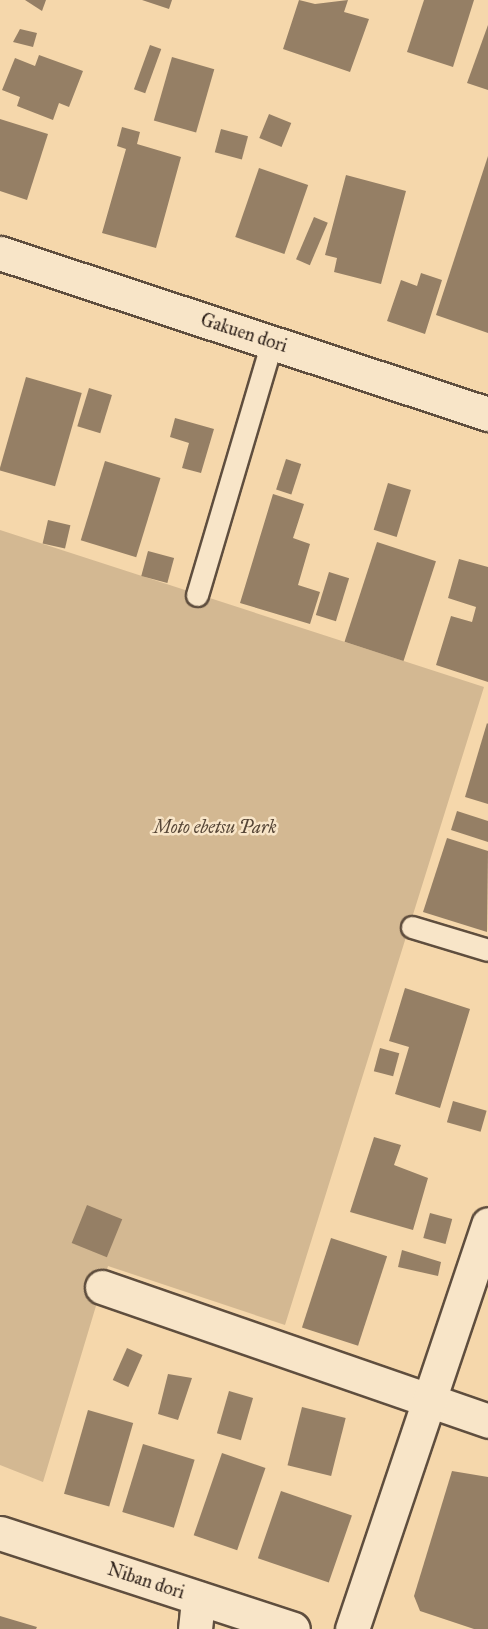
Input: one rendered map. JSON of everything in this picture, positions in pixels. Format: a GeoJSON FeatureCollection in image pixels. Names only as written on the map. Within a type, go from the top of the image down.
{"type":"FeatureCollection","features":[{"type":"Feature","properties":{"kind":"street","name":"Gakuen dori"},"geometry":{"type":"LineString","coordinates":[[0,253],[488,414]]}},
{"type":"Feature","properties":{"kind":"street"},"geometry":{"type":"LineString","coordinates":[[352,1629],[488,1224]]}},
{"type":"Feature","properties":{"kind":"street"},"geometry":{"type":"LineString","coordinates":[[102,1287],[488,1421]]}},
{"type":"Feature","properties":{"kind":"street","name":"Niban dori"},"geometry":{"type":"LineString","coordinates":[[0,1533],[196,1613],[293,1629]]}},
{"type":"Feature","properties":{"kind":"lane"},"geometry":{"type":"LineString","coordinates":[[197,595],[272,342]]}},
{"type":"Feature","properties":{"kind":"lane"},"geometry":{"type":"LineString","coordinates":[[412,927],[488,950]]}},
{"type":"Feature","properties":{"kind":"green space","name":"Moto ebetsu Park"},"geometry":{"type":"Polygon","coordinates":[[[0,530],[484,687],[285,1325],[108,1266],[43,1482],[0,1465],[0,530]]]}},
{"type":"Feature","properties":{"kind":"building"},"geometry":{"type":"Polygon","coordinates":[[[25,0],[46,0],[42,11],[25,0]]]}},
{"type":"Feature","properties":{"kind":"building"},"geometry":{"type":"Polygon","coordinates":[[[142,0],[172,0],[169,9],[142,0]]]}},
{"type":"Feature","properties":{"kind":"building"},"geometry":{"type":"Polygon","coordinates":[[[299,0],[315,4],[348,0],[344,12],[369,19],[350,72],[283,49],[299,0]]]}},
{"type":"Feature","properties":{"kind":"building"},"geometry":{"type":"Polygon","coordinates":[[[424,0],[474,0],[453,67],[407,52],[424,0]]]}},
{"type":"Feature","properties":{"kind":"building"},"geometry":{"type":"Polygon","coordinates":[[[488,25],[488,90],[467,83],[488,25]]]}},
{"type":"Feature","properties":{"kind":"building"},"geometry":{"type":"Polygon","coordinates":[[[20,29],[37,33],[33,47],[13,42],[20,29]]]}},
{"type":"Feature","properties":{"kind":"building"},"geometry":{"type":"Polygon","coordinates":[[[150,45],[161,49],[145,93],[134,89],[150,45]]]}},
{"type":"Feature","properties":{"kind":"building"},"geometry":{"type":"Polygon","coordinates":[[[39,55],[83,71],[69,107],[59,103],[53,120],[17,106],[20,97],[2,90],[15,58],[35,66],[39,55]]]}},
{"type":"Feature","properties":{"kind":"building"},"geometry":{"type":"Polygon","coordinates":[[[172,57],[214,69],[196,133],[154,120],[172,57]]]}},
{"type":"Feature","properties":{"kind":"building"},"geometry":{"type":"Polygon","coordinates":[[[269,114],[291,123],[282,147],[259,138],[269,114]]]}},
{"type":"Feature","properties":{"kind":"building"},"geometry":{"type":"Polygon","coordinates":[[[0,119],[48,134],[27,200],[0,191],[0,119]]]}},
{"type":"Feature","properties":{"kind":"building"},"geometry":{"type":"Polygon","coordinates":[[[122,127],[140,132],[137,144],[181,157],[156,248],[102,233],[126,149],[117,146],[122,127]]]}},
{"type":"Feature","properties":{"kind":"building"},"geometry":{"type":"Polygon","coordinates":[[[221,129],[248,136],[242,159],[215,152],[221,129]]]}},
{"type":"Feature","properties":{"kind":"building"},"geometry":{"type":"Polygon","coordinates":[[[488,156],[488,333],[436,315],[488,156]]]}},
{"type":"Feature","properties":{"kind":"building"},"geometry":{"type":"Polygon","coordinates":[[[259,168],[308,185],[284,254],[235,237],[259,168]]]}},
{"type":"Feature","properties":{"kind":"building"},"geometry":{"type":"Polygon","coordinates":[[[346,175],[406,191],[381,284],[334,272],[337,258],[325,255],[346,175]]]}},
{"type":"Feature","properties":{"kind":"building"},"geometry":{"type":"Polygon","coordinates":[[[314,217],[328,223],[310,265],[296,259],[314,217]]]}},
{"type":"Feature","properties":{"kind":"building"},"geometry":{"type":"Polygon","coordinates":[[[421,273],[442,280],[425,334],[387,321],[401,280],[417,286],[421,273]]]}},
{"type":"Feature","properties":{"kind":"building"},"geometry":{"type":"Polygon","coordinates":[[[26,377],[82,393],[55,486],[0,470],[26,377]]]}},
{"type":"Feature","properties":{"kind":"building"},"geometry":{"type":"Polygon","coordinates":[[[89,388],[112,395],[100,433],[77,426],[89,388]]]}},
{"type":"Feature","properties":{"kind":"building"},"geometry":{"type":"Polygon","coordinates":[[[175,418],[214,429],[201,473],[182,468],[189,443],[170,437],[175,418]]]}},
{"type":"Feature","properties":{"kind":"building"},"geometry":{"type":"Polygon","coordinates":[[[286,459],[301,464],[291,494],[276,489],[286,459]]]}},
{"type":"Feature","properties":{"kind":"building"},"geometry":{"type":"Polygon","coordinates":[[[105,461],[160,478],[136,557],[81,540],[105,461]]]}},
{"type":"Feature","properties":{"kind":"building"},"geometry":{"type":"Polygon","coordinates":[[[388,483],[411,490],[397,537],[374,530],[388,483]]]}},
{"type":"Feature","properties":{"kind":"building"},"geometry":{"type":"Polygon","coordinates":[[[273,494],[304,504],[293,538],[310,544],[298,585],[320,592],[310,624],[240,603],[273,494]]]}},
{"type":"Feature","properties":{"kind":"building"},"geometry":{"type":"Polygon","coordinates":[[[48,520],[70,525],[65,549],[43,543],[48,520]]]}},
{"type":"Feature","properties":{"kind":"building"},"geometry":{"type":"Polygon","coordinates":[[[377,542],[436,561],[404,661],[345,642],[377,542]]]}},
{"type":"Feature","properties":{"kind":"building"},"geometry":{"type":"Polygon","coordinates":[[[148,551],[174,558],[167,583],[141,576],[148,551]]]}},
{"type":"Feature","properties":{"kind":"building"},"geometry":{"type":"Polygon","coordinates":[[[459,559],[488,567],[488,682],[436,665],[451,616],[472,622],[476,607],[448,598],[459,559]]]}},
{"type":"Feature","properties":{"kind":"building"},"geometry":{"type":"Polygon","coordinates":[[[329,572],[349,578],[336,621],[316,615],[329,572]]]}},
{"type":"Feature","properties":{"kind":"building"},"geometry":{"type":"Polygon","coordinates":[[[488,724],[488,804],[465,797],[488,724]]]}},
{"type":"Feature","properties":{"kind":"building"},"geometry":{"type":"Polygon","coordinates":[[[457,811],[488,821],[488,842],[451,830],[457,811]]]}},
{"type":"Feature","properties":{"kind":"building"},"geometry":{"type":"Polygon","coordinates":[[[447,838],[488,851],[487,932],[423,912],[447,838]]]}},
{"type":"Feature","properties":{"kind":"building"},"geometry":{"type":"Polygon","coordinates":[[[405,988],[470,1009],[440,1108],[395,1094],[409,1047],[389,1041],[405,988]]]}},
{"type":"Feature","properties":{"kind":"building"},"geometry":{"type":"Polygon","coordinates":[[[380,1048],[399,1053],[393,1076],[374,1071],[380,1048]]]}},
{"type":"Feature","properties":{"kind":"building"},"geometry":{"type":"Polygon","coordinates":[[[453,1101],[487,1111],[481,1132],[447,1122],[453,1101]]]}},
{"type":"Feature","properties":{"kind":"building"},"geometry":{"type":"Polygon","coordinates":[[[374,1137],[401,1145],[394,1165],[428,1178],[413,1230],[350,1212],[374,1137]]]}},
{"type":"Feature","properties":{"kind":"building"},"geometry":{"type":"Polygon","coordinates":[[[87,1205],[122,1219],[107,1257],[72,1243],[87,1205]]]}},
{"type":"Feature","properties":{"kind":"building"},"geometry":{"type":"Polygon","coordinates":[[[430,1213],[452,1219],[445,1244],[423,1238],[430,1213]]]}},
{"type":"Feature","properties":{"kind":"building"},"geometry":{"type":"Polygon","coordinates":[[[331,1238],[387,1256],[358,1346],[302,1327],[331,1238]]]}},
{"type":"Feature","properties":{"kind":"building"},"geometry":{"type":"Polygon","coordinates":[[[402,1250],[441,1262],[438,1276],[398,1267],[402,1250]]]}},
{"type":"Feature","properties":{"kind":"building"},"geometry":{"type":"Polygon","coordinates":[[[127,1348],[143,1355],[128,1387],[113,1380],[127,1348]]]}},
{"type":"Feature","properties":{"kind":"building"},"geometry":{"type":"Polygon","coordinates":[[[168,1374],[192,1378],[178,1420],[158,1414],[168,1374]]]}},
{"type":"Feature","properties":{"kind":"building"},"geometry":{"type":"Polygon","coordinates":[[[229,1391],[253,1398],[241,1440],[217,1433],[229,1391]]]}},
{"type":"Feature","properties":{"kind":"building"},"geometry":{"type":"Polygon","coordinates":[[[302,1407],[346,1418],[331,1476],[287,1465],[302,1407]]]}},
{"type":"Feature","properties":{"kind":"building"},"geometry":{"type":"Polygon","coordinates":[[[88,1410],[133,1423],[109,1507],[64,1494],[88,1410]]]}},
{"type":"Feature","properties":{"kind":"building"},"geometry":{"type":"Polygon","coordinates":[[[143,1444],[195,1460],[174,1528],[122,1512],[143,1444]]]}},
{"type":"Feature","properties":{"kind":"building"},"geometry":{"type":"Polygon","coordinates":[[[222,1453],[265,1468],[237,1550],[194,1535],[222,1453]]]}},
{"type":"Feature","properties":{"kind":"building"},"geometry":{"type":"Polygon","coordinates":[[[452,1471],[488,1477],[488,1629],[474,1629],[420,1611],[414,1596],[452,1471]]]}},
{"type":"Feature","properties":{"kind":"building"},"geometry":{"type":"Polygon","coordinates":[[[281,1491],[352,1515],[329,1583],[258,1558],[281,1491]]]}},
{"type":"Feature","properties":{"kind":"building"},"geometry":{"type":"Polygon","coordinates":[[[0,1616],[37,1627],[36,1629],[0,1629],[0,1616]]]}}]}
